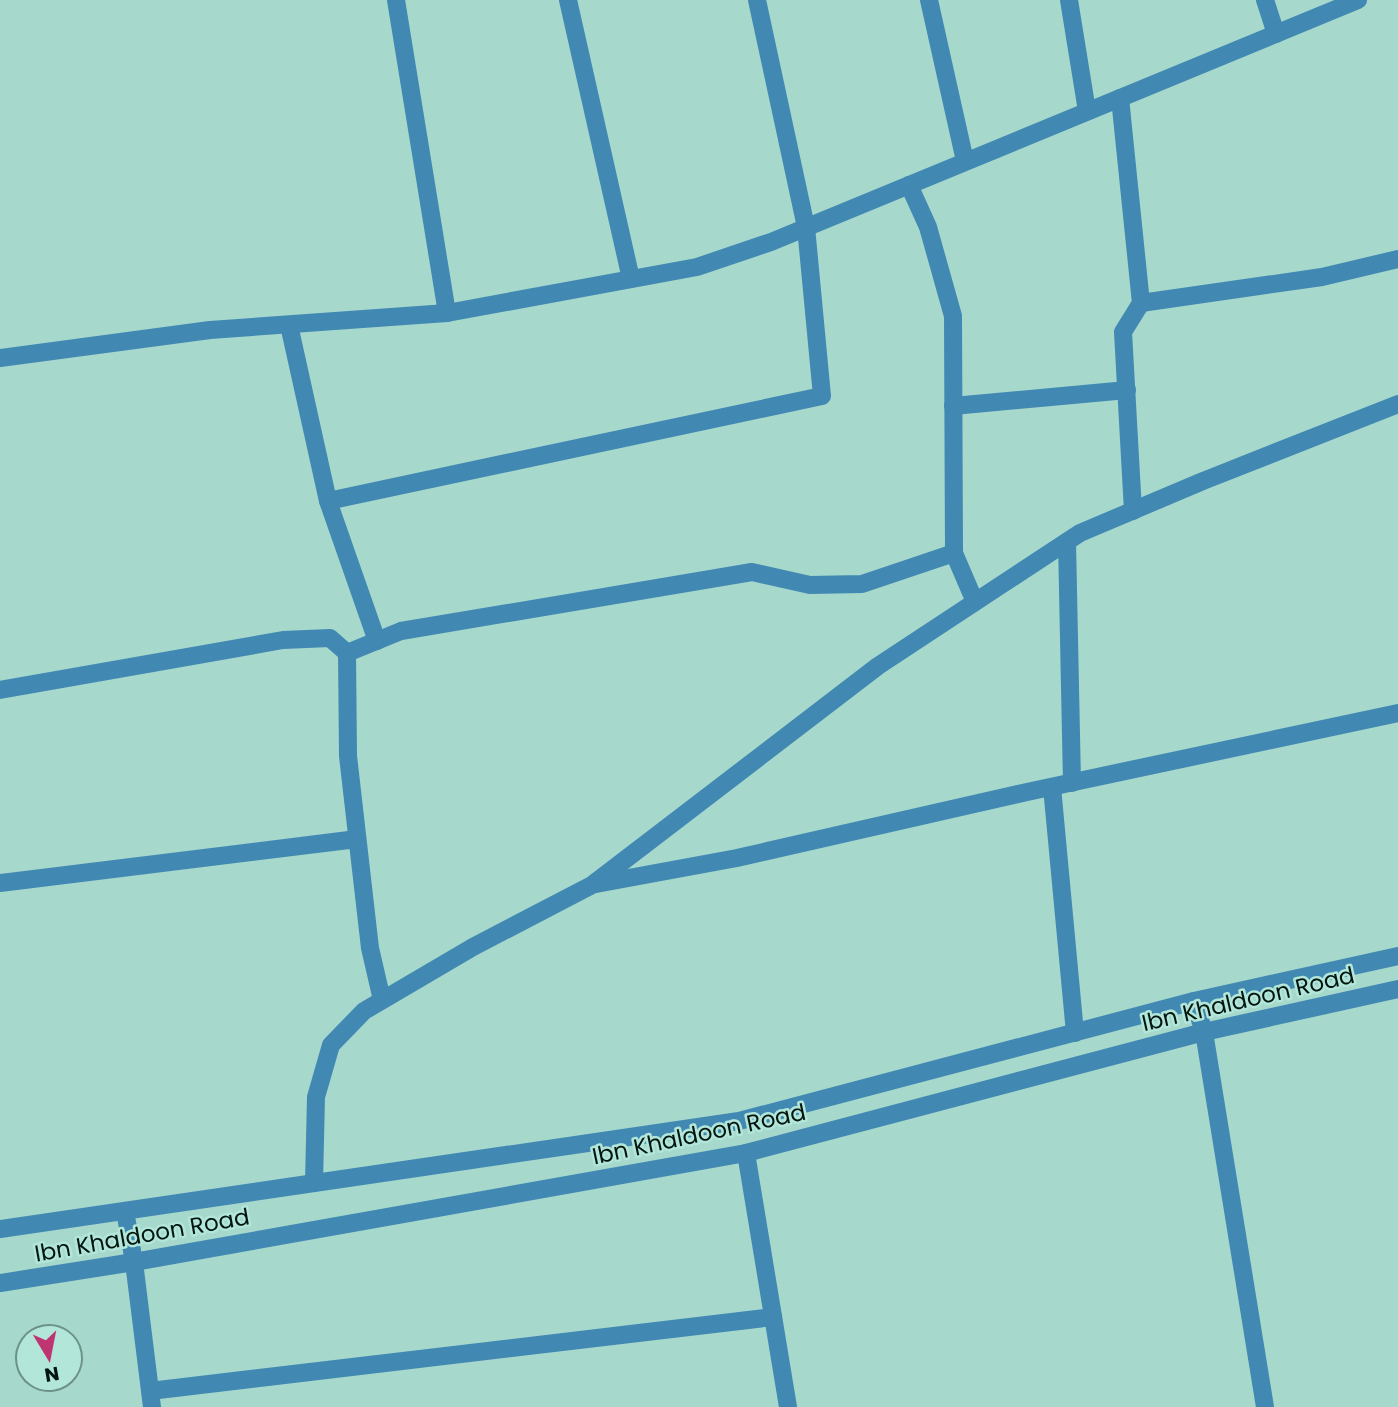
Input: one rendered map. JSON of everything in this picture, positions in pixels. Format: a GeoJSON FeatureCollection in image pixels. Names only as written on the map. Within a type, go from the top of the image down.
{"type":"FeatureCollection","features":[{"type":"Feature","properties":{"kind":"street"},"geometry":{"type":"LineString","coordinates":[[396,0],[447,313]]}},
{"type":"Feature","properties":{"kind":"street"},"geometry":{"type":"LineString","coordinates":[[569,0],[631,279]]}},
{"type":"Feature","properties":{"kind":"street"},"geometry":{"type":"LineString","coordinates":[[328,501],[822,396],[806,227],[757,0]]}},
{"type":"Feature","properties":{"kind":"street"},"geometry":{"type":"LineString","coordinates":[[929,0],[965,162]]}},
{"type":"Feature","properties":{"kind":"street"},"geometry":{"type":"LineString","coordinates":[[1069,0],[1087,111]]}},
{"type":"Feature","properties":{"kind":"street"},"geometry":{"type":"LineString","coordinates":[[1265,0],[1276,34]]}},
{"type":"Feature","properties":{"kind":"street"},"geometry":{"type":"LineString","coordinates":[[0,358],[210,330],[447,313],[697,267],[771,242],[1358,0]]}},
{"type":"Feature","properties":{"kind":"street"},"geometry":{"type":"LineString","coordinates":[[1121,98],[1141,303],[1123,332],[1133,511]]}},
{"type":"Feature","properties":{"kind":"street"},"geometry":{"type":"LineString","coordinates":[[909,184],[928,227],[953,316],[954,553],[975,603]]}},
{"type":"Feature","properties":{"kind":"street"},"geometry":{"type":"LineString","coordinates":[[1141,303],[1322,276],[1398,259]]}},
{"type":"Feature","properties":{"kind":"street"},"geometry":{"type":"LineString","coordinates":[[289,325],[328,501],[377,641]]}},
{"type":"Feature","properties":{"kind":"street"},"geometry":{"type":"LineString","coordinates":[[953,405],[1127,390]]}},
{"type":"Feature","properties":{"kind":"street"},"geometry":{"type":"LineString","coordinates":[[314,1183],[316,1097],[331,1045],[364,1011],[473,947],[592,885],[878,666],[1080,533],[1398,404]]}},
{"type":"Feature","properties":{"kind":"street"},"geometry":{"type":"LineString","coordinates":[[1068,542],[1072,783]]}},
{"type":"Feature","properties":{"kind":"street"},"geometry":{"type":"LineString","coordinates":[[347,653],[401,631],[752,572],[810,585],[862,584],[954,553]]}},
{"type":"Feature","properties":{"kind":"street"},"geometry":{"type":"LineString","coordinates":[[0,690],[283,640],[330,638],[347,653],[348,756],[369,948],[382,1000]]}},
{"type":"Feature","properties":{"kind":"street"},"geometry":{"type":"LineString","coordinates":[[592,885],[737,858],[1398,713]]}},
{"type":"Feature","properties":{"kind":"street"},"geometry":{"type":"LineString","coordinates":[[1052,787],[1075,1033]]}},
{"type":"Feature","properties":{"kind":"street"},"geometry":{"type":"LineString","coordinates":[[0,883],[357,839]]}},
{"type":"Feature","properties":{"kind":"street","name":"Ibn Khaldoon Road"},"geometry":{"type":"LineString","coordinates":[[0,1229],[739,1121],[1194,1001],[1398,956]]}},
{"type":"Feature","properties":{"kind":"street","name":"Ibn Khaldoon Road"},"geometry":{"type":"LineString","coordinates":[[0,1283],[134,1262],[746,1153],[1204,1032],[1398,989]]}},
{"type":"Feature","properties":{"kind":"street"},"geometry":{"type":"LineString","coordinates":[[1194,1001],[1204,1032],[1265,1407]]}},
{"type":"Feature","properties":{"kind":"street"},"geometry":{"type":"LineString","coordinates":[[746,1153],[788,1407]]}},
{"type":"Feature","properties":{"kind":"street"},"geometry":{"type":"LineString","coordinates":[[125,1211],[151,1399],[773,1317]]}}]}
